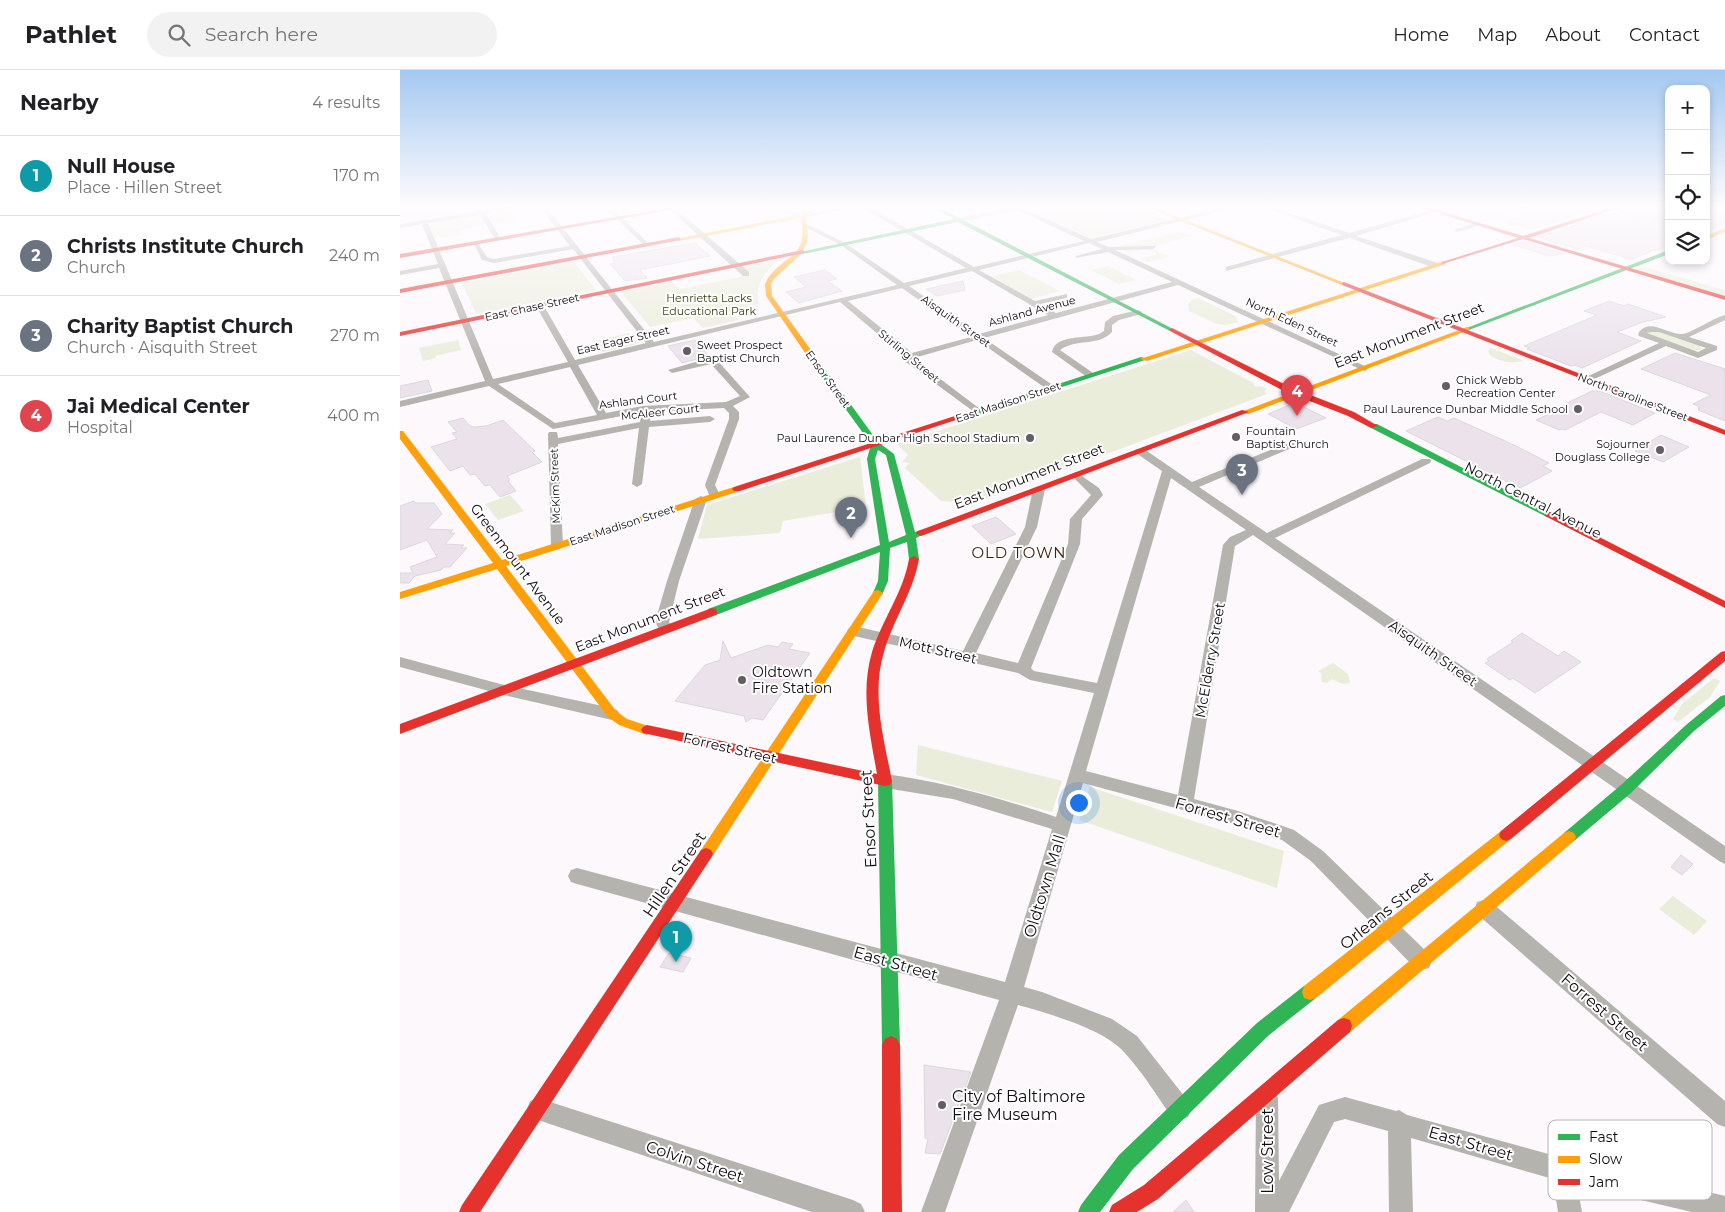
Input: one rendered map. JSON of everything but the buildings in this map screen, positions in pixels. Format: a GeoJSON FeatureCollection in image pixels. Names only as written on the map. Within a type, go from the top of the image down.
{"type":"FeatureCollection","features":[{"type":"Feature","properties":{"kind":"main road"},"geometry":{"type":"LineString","coordinates":[[400,291],[560,261]]}},
{"type":"Feature","properties":{"kind":"main road","name":"East Chase Street"},"geometry":{"type":"LineString","coordinates":[[400,334],[758,261]]}},
{"type":"Feature","properties":{"kind":"main road","name":"Ensor Street"},"geometry":{"type":"LineString","coordinates":[[790,261],[780,269],[768,286],[769,296],[875,444],[890,454],[914,548],[912,572],[908,586],[884,638],[874,667],[871,700],[874,732],[880,750],[885,782],[890,961],[892,1212]]}},
{"type":"Feature","properties":{"kind":"main road","name":"North Central Avenue"},"geometry":{"type":"LineString","coordinates":[[1039,261],[1298,393],[1329,407],[1351,414],[1406,446],[1725,605]]}},
{"type":"Feature","properties":{"kind":"main road","name":"North Caroline Street"},"geometry":{"type":"LineString","coordinates":[[1287,261],[1725,433]]}},
{"type":"Feature","properties":{"kind":"main road","name":"East Madison Street"},"geometry":{"type":"LineString","coordinates":[[400,596],[1448,261]]}},
{"type":"Feature","properties":{"kind":"main road"},"geometry":{"type":"LineString","coordinates":[[1605,261],[1725,298]]}},
{"type":"Feature","properties":{"kind":"main road"},"geometry":{"type":"LineString","coordinates":[[1627,261],[1725,289]]}},
{"type":"Feature","properties":{"kind":"main road","name":"East Monument Street"},"geometry":{"type":"LineString","coordinates":[[400,729],[1366,368],[1645,261]]}},
{"type":"Feature","properties":{"kind":"main road","name":"Greenmount Avenue"},"geometry":{"type":"LineString","coordinates":[[400,433],[612,714]]}},
{"type":"Feature","properties":{"kind":"main road"},"geometry":{"type":"LineString","coordinates":[[875,444],[871,459],[886,546]]}},
{"type":"Feature","properties":{"kind":"main road","name":"North Central Avenue"},"geometry":{"type":"LineString","coordinates":[[1406,446],[1426,462],[1725,616]]}},
{"type":"Feature","properties":{"kind":"main road","name":"Hillen Street"},"geometry":{"type":"LineString","coordinates":[[469,1212],[881,588],[887,560],[886,546]]}},
{"type":"Feature","properties":{"kind":"main road","name":"Orleans Street"},"geometry":{"type":"LineString","coordinates":[[1088,1212],[1126,1162],[1263,1030],[1594,764],[1725,655]]}},
{"type":"Feature","properties":{"kind":"main road"},"geometry":{"type":"LineString","coordinates":[[1119,1212],[1151,1192],[1267,1091],[1626,788],[1690,728],[1725,699]]}},
{"type":"Feature","properties":{"kind":"main road","name":"Forrest Street"},"geometry":{"type":"LineString","coordinates":[[612,714],[623,722],[639,728],[885,782]]}},
{"type":"Feature","properties":{"kind":"main road"},"geometry":{"type":"LineString","coordinates":[[893,1189],[905,1212]]}},
{"type":"Feature","properties":{"kind":"street"},"geometry":{"type":"LineString","coordinates":[[441,261],[490,382],[552,426]]}},
{"type":"Feature","properties":{"kind":"street"},"geometry":{"type":"LineString","coordinates":[[586,261],[651,344]]}},
{"type":"Feature","properties":{"kind":"street"},"geometry":{"type":"LineString","coordinates":[[731,261],[746,274]]}},
{"type":"Feature","properties":{"kind":"street","name":"Aisquith Street"},"geometry":{"type":"LineString","coordinates":[[869,261],[1052,388]]}},
{"type":"Feature","properties":{"kind":"street"},"geometry":{"type":"LineString","coordinates":[[959,261],[1055,316]]}},
{"type":"Feature","properties":{"kind":"street","name":"East Eager Street"},"geometry":{"type":"LineString","coordinates":[[400,404],[1006,261]]}},
{"type":"Feature","properties":{"kind":"street","name":"North Eden Street"},"geometry":{"type":"LineString","coordinates":[[1136,261],[1366,368]]}},
{"type":"Feature","properties":{"kind":"street"},"geometry":{"type":"LineString","coordinates":[[1229,269],[1256,261]]}},
{"type":"Feature","properties":{"kind":"street"},"geometry":{"type":"LineString","coordinates":[[1425,261],[1436,265]]}},
{"type":"Feature","properties":{"kind":"street"},"geometry":{"type":"LineString","coordinates":[[400,273],[442,265]]}},
{"type":"Feature","properties":{"kind":"street","name":"Ashland Avenue"},"geometry":{"type":"LineString","coordinates":[[979,337],[1179,282]]}},
{"type":"Feature","properties":{"kind":"street"},"geometry":{"type":"LineString","coordinates":[[1033,304],[1064,296]]}},
{"type":"Feature","properties":{"kind":"street","name":"Stirling Street"},"geometry":{"type":"LineString","coordinates":[[842,300],[910,356],[909,360],[977,411]]}},
{"type":"Feature","properties":{"kind":"street"},"geometry":{"type":"LineString","coordinates":[[540,306],[603,416]]}},
{"type":"Feature","properties":{"kind":"street"},"geometry":{"type":"LineString","coordinates":[[1090,376],[1061,357],[1056,352],[1056,349],[1062,344],[1069,342],[1100,338],[1108,332],[1108,324],[1113,319],[1138,312]]}},
{"type":"Feature","properties":{"kind":"street"},"geometry":{"type":"LineString","coordinates":[[1682,337],[1725,317]]}},
{"type":"Feature","properties":{"kind":"street"},"geometry":{"type":"LineString","coordinates":[[1656,329],[1714,348],[1698,355],[1664,344],[1645,337],[1642,332],[1656,329]]}},
{"type":"Feature","properties":{"kind":"street"},"geometry":{"type":"LineString","coordinates":[[910,356],[979,337]]}},
{"type":"Feature","properties":{"kind":"street"},"geometry":{"type":"LineString","coordinates":[[1587,379],[1664,344]]}},
{"type":"Feature","properties":{"kind":"street"},"geometry":{"type":"LineString","coordinates":[[672,370],[709,361],[714,362],[745,396],[727,405],[734,412],[734,418],[710,485],[714,495]]}},
{"type":"Feature","properties":{"kind":"street","name":"Ashland Court"},"geometry":{"type":"LineString","coordinates":[[552,426],[646,409],[727,405]]}},
{"type":"Feature","properties":{"kind":"street"},"geometry":{"type":"LineString","coordinates":[[637,484],[646,409]]}},
{"type":"Feature","properties":{"kind":"street","name":"McAleer Court"},"geometry":{"type":"LineString","coordinates":[[553,442],[645,424],[710,419]]}},
{"type":"Feature","properties":{"kind":"street","name":"McKim Street"},"geometry":{"type":"LineString","coordinates":[[552,426],[557,546]]}},
{"type":"Feature","properties":{"kind":"street"},"geometry":{"type":"LineString","coordinates":[[1191,486],[1290,445]]}},
{"type":"Feature","properties":{"kind":"street","name":"Aisquith Street"},"geometry":{"type":"LineString","coordinates":[[1140,451],[1725,856]]}},
{"type":"Feature","properties":{"kind":"street","name":"McElderry Street"},"geometry":{"type":"LineString","coordinates":[[1185,804],[1229,545],[1234,540],[1260,534],[1426,462]]}},
{"type":"Feature","properties":{"kind":"street","name":"Oldtown Mall"},"geometry":{"type":"LineString","coordinates":[[932,1212],[1012,993],[1168,470]]}},
{"type":"Feature","properties":{"kind":"street"},"geometry":{"type":"LineString","coordinates":[[1023,669],[1071,552],[1076,536],[1076,519],[1097,495],[1095,490],[1076,475]]}},
{"type":"Feature","properties":{"kind":"street"},"geometry":{"type":"LineString","coordinates":[[967,656],[1031,527],[1039,489]]}},
{"type":"Feature","properties":{"kind":"street"},"geometry":{"type":"LineString","coordinates":[[666,629],[662,622],[672,582],[701,500]]}},
{"type":"Feature","properties":{"kind":"street","name":"Mott Street"},"geometry":{"type":"LineString","coordinates":[[854,631],[1023,669],[1030,675],[1102,689]]}},
{"type":"Feature","properties":{"kind":"street","name":"Forrest Street"},"geometry":{"type":"LineString","coordinates":[[400,662],[504,690],[612,714]]}},
{"type":"Feature","properties":{"kind":"street","name":"Forrest Street"},"geometry":{"type":"LineString","coordinates":[[1076,775],[1267,826],[1288,834],[1318,856],[1422,961]]}},
{"type":"Feature","properties":{"kind":"street","name":"Forrest Street"},"geometry":{"type":"LineString","coordinates":[[885,782],[918,785],[1063,826]]}},
{"type":"Feature","properties":{"kind":"street","name":"East Street"},"geometry":{"type":"LineString","coordinates":[[577,876],[1012,993],[1042,1002],[1105,1026],[1130,1043],[1180,1109]]}},
{"type":"Feature","properties":{"kind":"street","name":"Forrest Street"},"geometry":{"type":"LineString","coordinates":[[1484,908],[1725,1116]]}},
{"type":"Feature","properties":{"kind":"street","name":"Low Street"},"geometry":{"type":"LineString","coordinates":[[1267,1091],[1267,1212]]}},
{"type":"Feature","properties":{"kind":"street","name":"East Street"},"geometry":{"type":"LineString","coordinates":[[1276,1212],[1327,1112],[1346,1108],[1548,1166]]}},
{"type":"Feature","properties":{"kind":"street","name":"Colvin Street"},"geometry":{"type":"LineString","coordinates":[[538,1109],[853,1212]]}},
{"type":"Feature","properties":{"kind":"street"},"geometry":{"type":"LineString","coordinates":[[1399,1122],[1401,1212]]}},
{"type":"Feature","properties":{"kind":"street","name":"East Street"},"geometry":{"type":"LineString","coordinates":[[1691,1200],[1725,1208]]}},
{"type":"Feature","properties":{"kind":"green space","name":"Henrietta Lacks Educational Park"},"geometry":{"type":"Polygon","coordinates":[[[778,261],[765,274],[759,285],[759,304],[730,311],[739,320],[703,328],[693,318],[650,327],[621,292],[672,282],[680,289],[749,275],[741,267],[778,261]]]}},
{"type":"Feature","properties":{"kind":"green space"},"geometry":{"type":"Polygon","coordinates":[[[574,262],[596,290],[476,314],[462,283],[574,262]]]}},
{"type":"Feature","properties":{"kind":"green space"},"geometry":{"type":"Polygon","coordinates":[[[1108,266],[1136,280],[1119,284],[1091,270],[1108,266]]]}},
{"type":"Feature","properties":{"kind":"green space"},"geometry":{"type":"Polygon","coordinates":[[[1644,267],[1725,290],[1725,296],[1636,270],[1644,267]]]}},
{"type":"Feature","properties":{"kind":"green space"},"geometry":{"type":"Polygon","coordinates":[[[1019,270],[1060,291],[1031,299],[992,276],[1019,270]]]}},
{"type":"Feature","properties":{"kind":"green space"},"geometry":{"type":"Polygon","coordinates":[[[1199,298],[1237,317],[1235,318],[1239,322],[1226,325],[1217,324],[1189,311],[1188,304],[1191,300],[1199,298]]]}},
{"type":"Feature","properties":{"kind":"green space"},"geometry":{"type":"Polygon","coordinates":[[[1649,332],[1660,332],[1699,345],[1702,349],[1694,351],[1647,334],[1649,332]]]}},
{"type":"Feature","properties":{"kind":"green space"},"geometry":{"type":"Polygon","coordinates":[[[629,333],[637,344],[603,352],[595,341],[629,333]]]}},
{"type":"Feature","properties":{"kind":"green space"},"geometry":{"type":"Polygon","coordinates":[[[458,340],[461,350],[423,361],[419,348],[458,340]]]}},
{"type":"Feature","properties":{"kind":"green space"},"geometry":{"type":"Polygon","coordinates":[[[1491,348],[1524,361],[1502,361],[1490,355],[1488,350],[1491,348]]]}},
{"type":"Feature","properties":{"kind":"green space","name":"Paul Laurence Dunbar High School Stadium"},"geometry":{"type":"Polygon","coordinates":[[[1191,350],[1255,384],[1253,385],[1267,389],[1264,392],[1267,394],[975,503],[941,501],[905,468],[909,463],[902,462],[908,455],[897,444],[1191,350]]]}},
{"type":"Feature","properties":{"kind":"green space"},"geometry":{"type":"Polygon","coordinates":[[[860,457],[866,507],[783,521],[780,533],[698,539],[707,505],[860,457]]]}},
{"type":"Feature","properties":{"kind":"green space"},"geometry":{"type":"Polygon","coordinates":[[[510,495],[524,511],[498,520],[485,504],[510,495]]]}},
{"type":"Feature","properties":{"kind":"green space"},"geometry":{"type":"Polygon","coordinates":[[[1333,663],[1348,674],[1350,683],[1342,684],[1332,679],[1327,683],[1322,682],[1321,673],[1318,671],[1333,663]]]}},
{"type":"Feature","properties":{"kind":"green space"},"geometry":{"type":"Polygon","coordinates":[[[1714,678],[1720,681],[1710,697],[1678,722],[1673,719],[1682,704],[1714,678]]]}},
{"type":"Feature","properties":{"kind":"green space"},"geometry":{"type":"Polygon","coordinates":[[[918,745],[1062,781],[1052,812],[916,775],[918,745]]]}},
{"type":"Feature","properties":{"kind":"green space"},"geometry":{"type":"Polygon","coordinates":[[[1090,787],[1284,851],[1277,888],[1079,820],[1090,787]]]}},
{"type":"Feature","properties":{"kind":"green space"},"geometry":{"type":"Polygon","coordinates":[[[1673,896],[1707,921],[1694,935],[1659,909],[1673,896]]]}},
{"type":"Feature","properties":{"kind":"traffic: fast"},"geometry":{"type":"LineString","coordinates":[[1039,261],[1172,330]]}},
{"type":"Feature","properties":{"kind":"traffic: fast"},"geometry":{"type":"LineString","coordinates":[[1467,329],[1645,261]]}},
{"type":"Feature","properties":{"kind":"traffic: fast"},"geometry":{"type":"LineString","coordinates":[[961,417],[1144,359]]}},
{"type":"Feature","properties":{"kind":"traffic: fast"},"geometry":{"type":"LineString","coordinates":[[822,371],[875,444],[890,454],[914,548],[914,559]]}},
{"type":"Feature","properties":{"kind":"traffic: fast"},"geometry":{"type":"LineString","coordinates":[[1374,426],[1548,514]]}},
{"type":"Feature","properties":{"kind":"traffic: fast"},"geometry":{"type":"LineString","coordinates":[[875,444],[871,459],[885,547],[883,581],[878,593]]}},
{"type":"Feature","properties":{"kind":"traffic: fast"},"geometry":{"type":"LineString","coordinates":[[712,612],[921,533]]}},
{"type":"Feature","properties":{"kind":"traffic: fast"},"geometry":{"type":"LineString","coordinates":[[1569,837],[1626,789],[1690,728],[1725,699]]}},
{"type":"Feature","properties":{"kind":"traffic: fast"},"geometry":{"type":"LineString","coordinates":[[885,781],[891,1045]]}},
{"type":"Feature","properties":{"kind":"traffic: fast"},"geometry":{"type":"LineString","coordinates":[[1088,1212],[1126,1162],[1263,1029],[1310,992]]}},
{"type":"Feature","properties":{"kind":"traffic: slow"},"geometry":{"type":"LineString","coordinates":[[789,261],[771,278],[768,284],[769,296],[822,371]]}},
{"type":"Feature","properties":{"kind":"traffic: slow"},"geometry":{"type":"LineString","coordinates":[[1286,261],[1344,284]]}},
{"type":"Feature","properties":{"kind":"traffic: slow"},"geometry":{"type":"LineString","coordinates":[[1144,359],[1444,263]]}},
{"type":"Feature","properties":{"kind":"traffic: slow"},"geometry":{"type":"LineString","coordinates":[[1245,412],[1467,329]]}},
{"type":"Feature","properties":{"kind":"traffic: slow"},"geometry":{"type":"LineString","coordinates":[[400,433],[612,714],[623,722],[647,730]]}},
{"type":"Feature","properties":{"kind":"traffic: slow"},"geometry":{"type":"LineString","coordinates":[[400,596],[737,489]]}},
{"type":"Feature","properties":{"kind":"traffic: slow"},"geometry":{"type":"LineString","coordinates":[[706,854],[878,593]]}},
{"type":"Feature","properties":{"kind":"traffic: slow"},"geometry":{"type":"LineString","coordinates":[[1310,992],[1506,835]]}},
{"type":"Feature","properties":{"kind":"traffic: slow"},"geometry":{"type":"LineString","coordinates":[[1344,1026],[1569,837]]}},
{"type":"Feature","properties":{"kind":"traffic: jam"},"geometry":{"type":"LineString","coordinates":[[400,291],[559,261]]}},
{"type":"Feature","properties":{"kind":"traffic: jam"},"geometry":{"type":"LineString","coordinates":[[400,334],[757,261]]}},
{"type":"Feature","properties":{"kind":"traffic: jam"},"geometry":{"type":"LineString","coordinates":[[1444,263],[1449,261]]}},
{"type":"Feature","properties":{"kind":"traffic: jam"},"geometry":{"type":"LineString","coordinates":[[1602,261],[1725,298]]}},
{"type":"Feature","properties":{"kind":"traffic: jam"},"geometry":{"type":"LineString","coordinates":[[1344,284],[1725,433]]}},
{"type":"Feature","properties":{"kind":"traffic: jam"},"geometry":{"type":"LineString","coordinates":[[1172,330],[1287,389],[1351,414],[1374,426]]}},
{"type":"Feature","properties":{"kind":"traffic: jam"},"geometry":{"type":"LineString","coordinates":[[921,533],[1245,412]]}},
{"type":"Feature","properties":{"kind":"traffic: jam"},"geometry":{"type":"LineString","coordinates":[[737,489],[961,417]]}},
{"type":"Feature","properties":{"kind":"traffic: jam"},"geometry":{"type":"LineString","coordinates":[[1548,514],[1725,605]]}},
{"type":"Feature","properties":{"kind":"traffic: jam"},"geometry":{"type":"LineString","coordinates":[[885,781],[874,716],[874,668],[882,640],[908,583],[914,559]]}},
{"type":"Feature","properties":{"kind":"traffic: jam"},"geometry":{"type":"LineString","coordinates":[[400,729],[712,612]]}},
{"type":"Feature","properties":{"kind":"traffic: jam"},"geometry":{"type":"LineString","coordinates":[[1506,835],[1725,655]]}},
{"type":"Feature","properties":{"kind":"traffic: jam"},"geometry":{"type":"LineString","coordinates":[[647,730],[885,781]]}},
{"type":"Feature","properties":{"kind":"traffic: jam"},"geometry":{"type":"LineString","coordinates":[[469,1212],[706,854]]}},
{"type":"Feature","properties":{"kind":"traffic: jam"},"geometry":{"type":"LineString","coordinates":[[1119,1212],[1151,1192],[1344,1026]]}},
{"type":"Feature","properties":{"kind":"traffic: jam"},"geometry":{"type":"LineString","coordinates":[[891,1045],[892,1212]]}},
{"type":"Feature","properties":{"kind":"place","name":"Sweet Prospect Baptist Church"},"geometry":{"type":"Point","coordinates":[687,351]}},
{"type":"Feature","properties":{"kind":"place","name":"Chick Webb Recreation Center"},"geometry":{"type":"Point","coordinates":[1446,386]}},
{"type":"Feature","properties":{"kind":"place","name":"Paul Laurence Dunbar Middle School"},"geometry":{"type":"Point","coordinates":[1578,409]}},
{"type":"Feature","properties":{"kind":"place","name":"Jai Medical Center"},"geometry":{"type":"Point","coordinates":[1297,416]}},
{"type":"Feature","properties":{"kind":"place","name":"Fountain Baptist Church"},"geometry":{"type":"Point","coordinates":[1236,437]}},
{"type":"Feature","properties":{"kind":"place","name":"Paul Laurence Dunbar High School Stadium"},"geometry":{"type":"Point","coordinates":[1030,438]}},
{"type":"Feature","properties":{"kind":"place","name":"Sojourner Douglass College"},"geometry":{"type":"Point","coordinates":[1660,450]}},
{"type":"Feature","properties":{"kind":"place","name":"Charity Baptist Church"},"geometry":{"type":"Point","coordinates":[1242,495]}},
{"type":"Feature","properties":{"kind":"place","name":"Christs Institute Church"},"geometry":{"type":"Point","coordinates":[851,538]}},
{"type":"Feature","properties":{"kind":"place","name":"Oldtown Fire Station"},"geometry":{"type":"Point","coordinates":[742,680]}},
{"type":"Feature","properties":{"kind":"place","name":"Null House"},"geometry":{"type":"Point","coordinates":[676,962]}},
{"type":"Feature","properties":{"kind":"place","name":"City of Baltimore Fire Museum"},"geometry":{"type":"Point","coordinates":[942,1105]}},
{"type":"Feature","properties":{"kind":"district","name":"OLD TOWN"},"geometry":{"type":"Point","coordinates":[1019,553]}}]}
